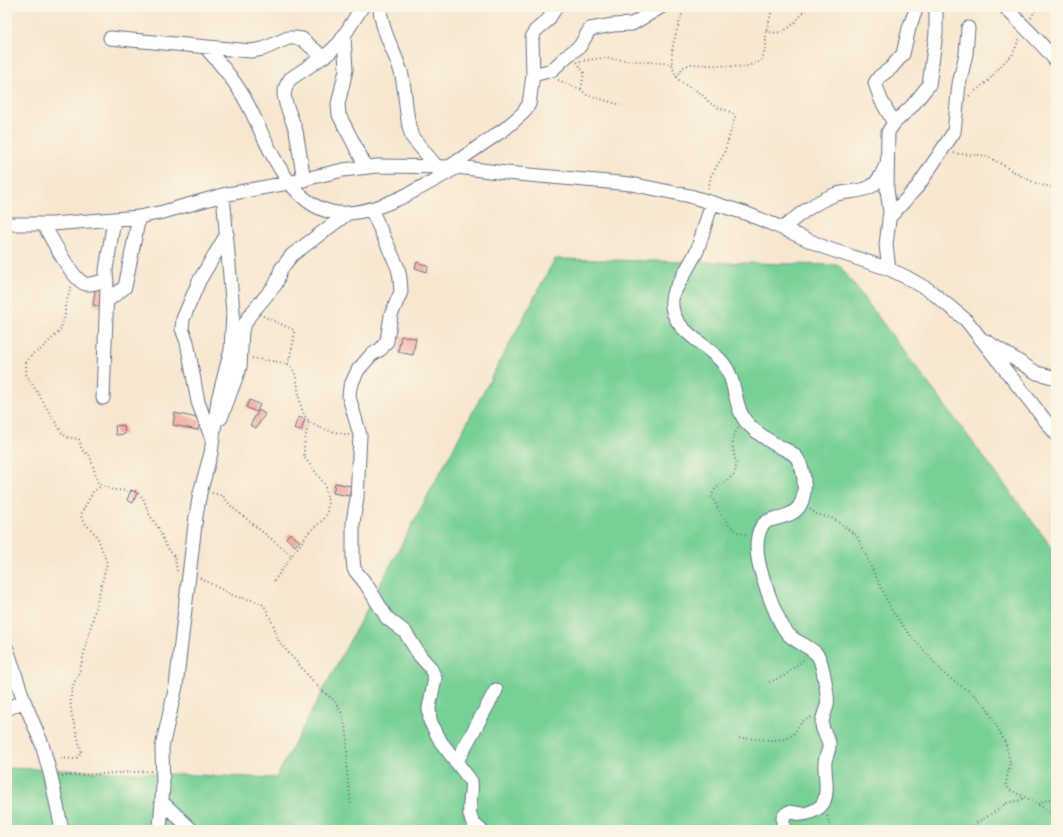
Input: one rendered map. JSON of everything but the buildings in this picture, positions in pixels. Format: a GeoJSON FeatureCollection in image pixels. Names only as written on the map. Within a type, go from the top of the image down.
{"type":"FeatureCollection","features":[{"type":"Feature","properties":{"kind":"street"},"geometry":{"type":"LineString","coordinates":[[304,180],[296,131],[284,95],[290,79],[323,57],[344,36],[362,7]]}},
{"type":"Feature","properties":{"kind":"street"},"geometry":{"type":"LineString","coordinates":[[380,7],[381,21],[391,43],[401,74],[412,137],[448,167]]}},
{"type":"Feature","properties":{"kind":"street"},"geometry":{"type":"LineString","coordinates":[[205,47],[226,71],[246,102],[288,183],[310,203],[325,210],[348,213],[371,209],[420,188],[448,167],[506,128],[523,113],[529,104],[533,75],[532,38],[535,31],[548,20],[556,7]]}},
{"type":"Feature","properties":{"kind":"street"},"geometry":{"type":"LineString","coordinates":[[533,75],[552,70],[573,58],[590,29],[613,25],[632,24],[661,7]]}},
{"type":"Feature","properties":{"kind":"street"},"geometry":{"type":"LineString","coordinates":[[894,123],[881,100],[875,84],[879,77],[891,68],[904,54],[909,28],[917,7]]}},
{"type":"Feature","properties":{"kind":"street"},"geometry":{"type":"LineString","coordinates":[[889,269],[886,245],[889,218],[887,161],[888,132],[894,123],[912,106],[929,85],[936,34],[936,7]]}},
{"type":"Feature","properties":{"kind":"street"},"geometry":{"type":"LineString","coordinates":[[1005,7],[1035,36],[1056,61]]}},
{"type":"Feature","properties":{"kind":"street"},"geometry":{"type":"LineString","coordinates":[[889,218],[918,186],[954,132],[959,84],[966,54],[968,28]]}},
{"type":"Feature","properties":{"kind":"street"},"geometry":{"type":"LineString","coordinates":[[344,36],[346,70],[339,97],[338,110],[348,134],[366,167]]}},
{"type":"Feature","properties":{"kind":"street"},"geometry":{"type":"LineString","coordinates":[[110,38],[205,47],[257,50],[263,49],[288,38],[295,38],[302,39],[323,57]]}},
{"type":"Feature","properties":{"kind":"street"},"geometry":{"type":"LineString","coordinates":[[783,228],[804,210],[824,200],[837,194],[870,187],[878,180],[887,161]]}},
{"type":"Feature","properties":{"kind":"street"},"geometry":{"type":"LineString","coordinates":[[7,224],[43,224],[139,217],[163,212],[223,195],[304,180],[343,170],[366,167],[448,167],[506,174],[631,184],[709,202],[745,213],[783,228],[826,248],[889,269],[929,290],[966,320],[1056,434]]}},
{"type":"Feature","properties":{"kind":"street"},"geometry":{"type":"LineString","coordinates":[[212,446],[218,400],[231,350],[233,312],[223,195]]}},
{"type":"Feature","properties":{"kind":"street"},"geometry":{"type":"LineString","coordinates":[[709,202],[697,251],[673,294],[671,302],[682,327],[697,342],[722,361],[730,372],[742,414],[754,430],[794,454],[797,458],[804,480],[802,499],[795,512],[768,521],[760,530],[758,539],[759,565],[781,624],[789,635],[818,655],[822,666],[828,700],[822,725],[829,743],[829,752],[825,759],[825,798],[822,806],[807,813],[793,811],[787,813],[782,818],[783,830]]}},
{"type":"Feature","properties":{"kind":"street"},"geometry":{"type":"LineString","coordinates":[[371,209],[398,268],[401,292],[391,315],[387,341],[381,349],[371,355],[358,370],[350,387],[350,397],[360,438],[357,498],[352,522],[352,558],[354,569],[366,584],[387,618],[405,632],[420,656],[430,667],[435,678],[429,708],[430,721],[441,742],[471,781],[472,788],[468,812],[470,819],[481,830]]}},
{"type":"Feature","properties":{"kind":"street"},"geometry":{"type":"LineString","coordinates":[[160,830],[163,786],[162,747],[176,686],[183,571],[212,446],[222,414],[240,367],[243,327],[276,284],[281,268],[288,259],[348,213]]}},
{"type":"Feature","properties":{"kind":"street"},"geometry":{"type":"LineString","coordinates":[[107,301],[125,287],[139,217]]}},
{"type":"Feature","properties":{"kind":"street"},"geometry":{"type":"LineString","coordinates":[[103,398],[107,301],[106,270],[114,220]]}},
{"type":"Feature","properties":{"kind":"street"},"geometry":{"type":"LineString","coordinates":[[43,224],[75,276],[86,284],[107,280]]}},
{"type":"Feature","properties":{"kind":"street"},"geometry":{"type":"LineString","coordinates":[[212,446],[198,402],[187,342],[182,329],[183,319],[199,281],[226,234]]}},
{"type":"Feature","properties":{"kind":"street"},"geometry":{"type":"LineString","coordinates":[[979,336],[1037,373],[1056,378]]}},
{"type":"Feature","properties":{"kind":"street"},"geometry":{"type":"LineString","coordinates":[[7,649],[24,701],[46,758],[62,830]]}},
{"type":"Feature","properties":{"kind":"street"},"geometry":{"type":"LineString","coordinates":[[457,761],[496,690]]}},
{"type":"Feature","properties":{"kind":"street"},"geometry":{"type":"LineString","coordinates":[[7,709],[24,701]]}},
{"type":"Feature","properties":{"kind":"street"},"geometry":{"type":"LineString","coordinates":[[161,801],[192,830]]}},
{"type":"Feature","properties":{"kind":"path"},"geometry":{"type":"LineString","coordinates":[[684,7],[672,54],[677,77],[685,84],[702,94],[713,105],[732,113],[734,117],[723,157],[710,176],[709,202]]}},
{"type":"Feature","properties":{"kind":"path"},"geometry":{"type":"LineString","coordinates":[[677,77],[683,67],[691,64],[745,67],[756,64],[765,55],[766,31],[772,7]]}},
{"type":"Feature","properties":{"kind":"path"},"geometry":{"type":"LineString","coordinates":[[766,31],[778,33],[789,28],[807,7]]}},
{"type":"Feature","properties":{"kind":"path"},"geometry":{"type":"LineString","coordinates":[[847,7],[855,11],[860,7]]}},
{"type":"Feature","properties":{"kind":"path"},"geometry":{"type":"LineString","coordinates":[[957,107],[988,81],[1006,60],[1013,55],[1024,27]]}},
{"type":"Feature","properties":{"kind":"path"},"geometry":{"type":"LineString","coordinates":[[573,58],[602,58],[673,64]]}},
{"type":"Feature","properties":{"kind":"path"},"geometry":{"type":"LineString","coordinates":[[573,58],[584,73],[581,90]]}},
{"type":"Feature","properties":{"kind":"path"},"geometry":{"type":"LineString","coordinates":[[547,72],[558,80],[581,90],[587,95],[621,105]]}},
{"type":"Feature","properties":{"kind":"path"},"geometry":{"type":"LineString","coordinates":[[944,149],[969,156],[982,155],[1034,181],[1056,187]]}},
{"type":"Feature","properties":{"kind":"path"},"geometry":{"type":"LineString","coordinates":[[75,276],[65,306],[65,314],[60,331],[40,350],[32,354],[26,363],[26,374],[62,433],[66,437],[79,439],[82,450],[89,454],[92,468],[101,486]]}},
{"type":"Feature","properties":{"kind":"path"},"geometry":{"type":"LineString","coordinates":[[253,312],[294,330],[294,339],[288,365]]}},
{"type":"Feature","properties":{"kind":"path"},"geometry":{"type":"LineString","coordinates":[[241,356],[288,365],[297,375],[300,404],[309,421],[318,426],[360,438]]}},
{"type":"Feature","properties":{"kind":"path"},"geometry":{"type":"LineString","coordinates":[[742,414],[741,424],[732,438],[735,471],[730,478],[723,482],[713,492],[712,496],[729,525],[744,536],[758,539]]}},
{"type":"Feature","properties":{"kind":"path"},"geometry":{"type":"LineString","coordinates":[[274,581],[308,532],[323,520],[327,514],[328,501],[324,484],[304,457],[304,444],[309,421]]}},
{"type":"Feature","properties":{"kind":"path"},"geometry":{"type":"LineString","coordinates":[[46,758],[73,759],[79,756],[81,751],[69,700],[72,687],[79,673],[107,563],[97,536],[82,520],[81,514],[93,492],[101,486],[123,491],[138,492],[143,498],[150,516],[158,527],[166,546],[183,571],[234,596],[252,600],[264,605],[274,624],[279,642],[287,653],[339,707],[347,734],[347,774],[351,804]]}},
{"type":"Feature","properties":{"kind":"path"},"geometry":{"type":"LineString","coordinates":[[201,490],[223,496],[232,507],[292,556]]}},
{"type":"Feature","properties":{"kind":"path"},"geometry":{"type":"LineString","coordinates":[[802,499],[816,514],[834,519],[857,536],[892,611],[906,630],[946,676],[972,693],[986,706],[1006,744],[1010,763],[1006,786],[1056,816]]}},
{"type":"Feature","properties":{"kind":"path"},"geometry":{"type":"LineString","coordinates":[[769,682],[784,676],[789,670],[813,652]]}},
{"type":"Feature","properties":{"kind":"path"},"geometry":{"type":"LineString","coordinates":[[739,738],[786,738],[794,732],[802,721],[825,713]]}},
{"type":"Feature","properties":{"kind":"path"},"geometry":{"type":"LineString","coordinates":[[51,777],[139,772],[163,768]]}},
{"type":"Feature","properties":{"kind":"path"},"geometry":{"type":"LineString","coordinates":[[1038,804],[1056,796]]}},
{"type":"Feature","properties":{"kind":"path"},"geometry":{"type":"LineString","coordinates":[[974,830],[976,823],[1002,808],[1006,803],[1018,801],[1025,797]]}},
{"type":"Feature","properties":{"kind":"path"},"geometry":{"type":"LineString","coordinates":[[822,806],[832,830]]}},
{"type":"Feature","properties":{"kind":"green space"},"geometry":{"type":"Polygon","coordinates":[[[555,259],[839,265],[1056,553],[1056,830],[7,830],[7,768],[276,778],[555,259]]]}}]}
